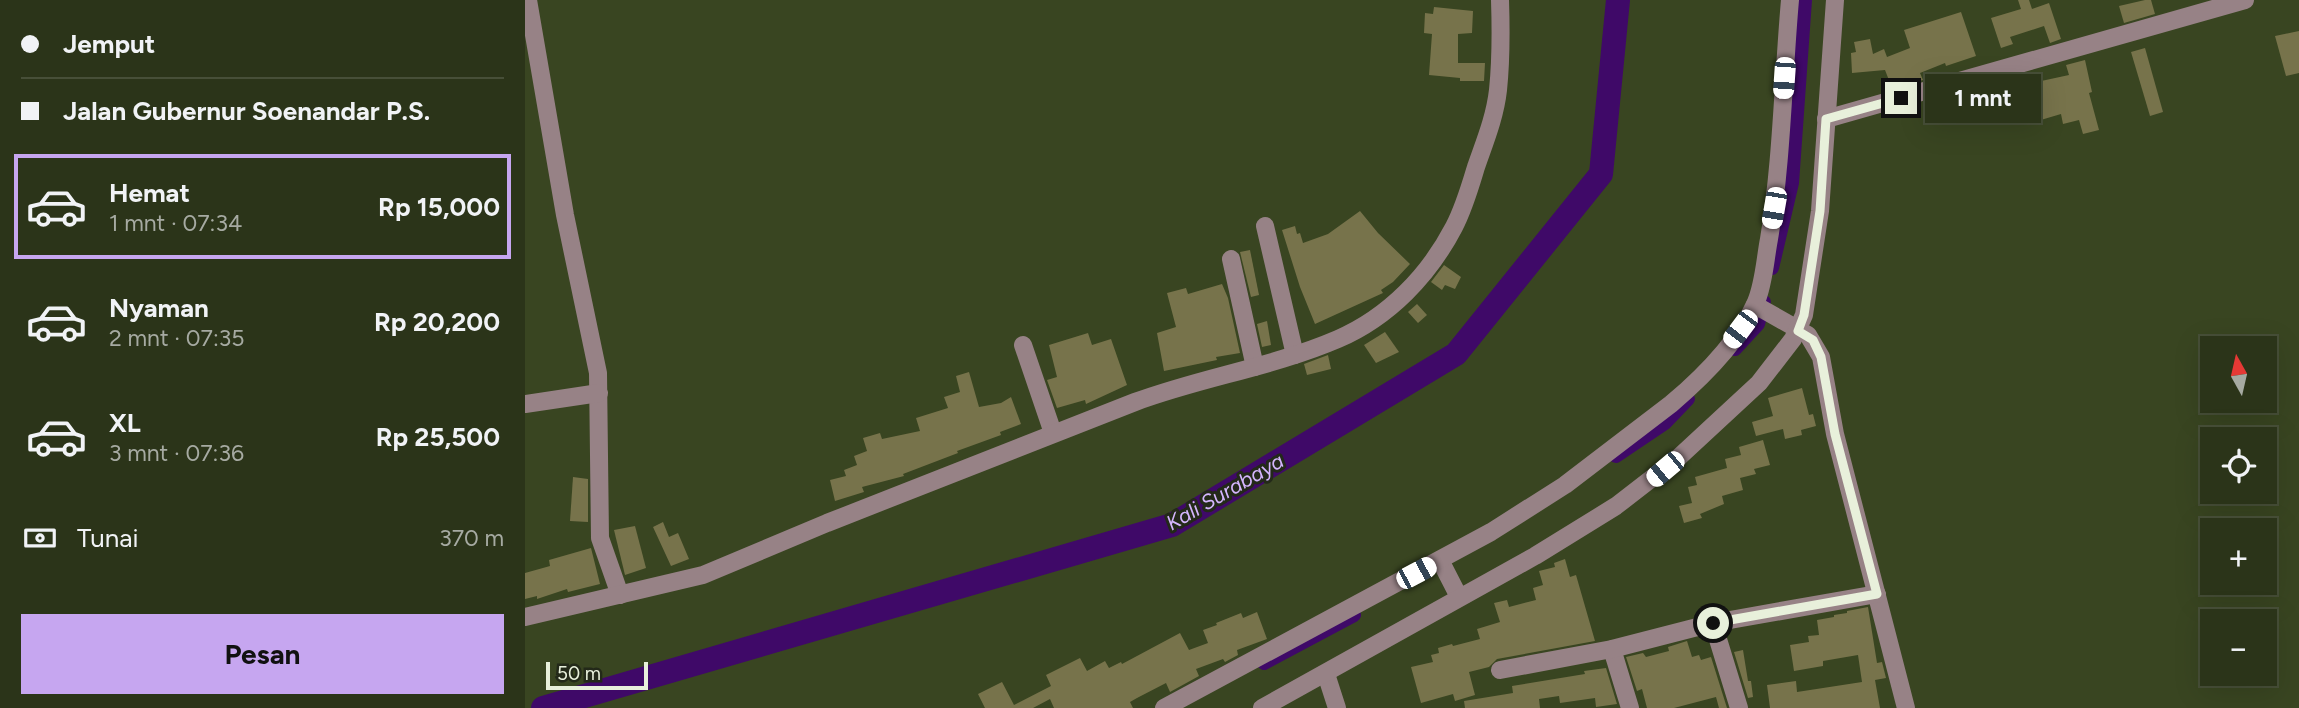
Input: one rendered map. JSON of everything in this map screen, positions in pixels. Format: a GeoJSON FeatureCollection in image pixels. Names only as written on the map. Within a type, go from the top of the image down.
{"type":"FeatureCollection","features":[{"type":"Feature","properties":{"kind":"street"},"geometry":{"type":"LineString","coordinates":[[528,0],[565,215],[598,373],[600,538],[620,595]]}},
{"type":"Feature","properties":{"kind":"street"},"geometry":{"type":"LineString","coordinates":[[525,617],[703,575],[827,523],[1165,391],[1295,355],[1340,338],[1390,308],[1430,264],[1454,227],[1466,198],[1496,105],[1500,0]]}},
{"type":"Feature","properties":{"kind":"street"},"geometry":{"type":"LineString","coordinates":[[1164,708],[1491,533],[1545,498],[1671,404],[1689,389],[1727,347],[1757,306],[1760,290],[1774,208],[1790,0]]}},
{"type":"Feature","properties":{"kind":"street"},"geometry":{"type":"LineString","coordinates":[[1262,708],[1327,674],[1458,594],[1535,556],[1634,494],[1678,458],[1759,383],[1792,327],[1804,315],[1820,211],[1835,0]]}},
{"type":"Feature","properties":{"kind":"street"},"geometry":{"type":"LineString","coordinates":[[1826,119],[2245,0]]}},
{"type":"Feature","properties":{"kind":"street"},"geometry":{"type":"LineString","coordinates":[[1265,226],[1295,355]]}},
{"type":"Feature","properties":{"kind":"street"},"geometry":{"type":"LineString","coordinates":[[1231,259],[1255,367]]}},
{"type":"Feature","properties":{"kind":"street"},"geometry":{"type":"LineString","coordinates":[[1757,306],[1813,340],[1821,357],[1835,434],[1906,708]]}},
{"type":"Feature","properties":{"kind":"street"},"geometry":{"type":"LineString","coordinates":[[1023,345],[1053,433]]}},
{"type":"Feature","properties":{"kind":"street"},"geometry":{"type":"LineString","coordinates":[[525,404],[599,393]]}},
{"type":"Feature","properties":{"kind":"street"},"geometry":{"type":"LineString","coordinates":[[1441,562],[1458,594]]}},
{"type":"Feature","properties":{"kind":"street"},"geometry":{"type":"LineString","coordinates":[[1500,670],[1612,649],[1713,623],[1877,594]]}},
{"type":"Feature","properties":{"kind":"street"},"geometry":{"type":"LineString","coordinates":[[1713,623],[1739,708]]}},
{"type":"Feature","properties":{"kind":"street"},"geometry":{"type":"LineString","coordinates":[[1612,649],[1630,708]]}},
{"type":"Feature","properties":{"kind":"street"},"geometry":{"type":"LineString","coordinates":[[1327,674],[1337,708]]}},
{"type":"Feature","properties":{"kind":"building"},"geometry":{"type":"Polygon","coordinates":[[[2018,0],[2029,0],[2032,9],[2049,3],[2061,39],[2050,43],[2044,26],[2010,37],[2013,44],[2001,48],[1991,18],[2021,9],[2018,0]]]}},
{"type":"Feature","properties":{"kind":"building"},"geometry":{"type":"Polygon","coordinates":[[[2151,0],[2155,14],[2124,23],[2119,6],[2151,0]]]}},
{"type":"Feature","properties":{"kind":"building"},"geometry":{"type":"Polygon","coordinates":[[[1434,7],[1473,11],[1472,33],[1458,34],[1458,63],[1485,63],[1484,81],[1460,81],[1460,78],[1429,75],[1432,34],[1424,33],[1425,13],[1433,14],[1434,7]]]}},
{"type":"Feature","properties":{"kind":"building"},"geometry":{"type":"Polygon","coordinates":[[[1961,12],[1976,56],[1946,66],[1945,63],[1920,73],[1923,80],[1892,88],[1885,70],[1852,73],[1851,53],[1856,52],[1854,42],[1870,39],[1873,54],[1884,49],[1887,57],[1910,48],[1904,30],[1961,12]]]}},
{"type":"Feature","properties":{"kind":"building"},"geometry":{"type":"Polygon","coordinates":[[[2299,31],[2299,73],[2286,76],[2275,36],[2299,31]]]}},
{"type":"Feature","properties":{"kind":"building"},"geometry":{"type":"Polygon","coordinates":[[[2145,48],[2163,112],[2150,116],[2131,52],[2145,48]]]}},
{"type":"Feature","properties":{"kind":"building"},"geometry":{"type":"Polygon","coordinates":[[[2085,60],[2092,92],[2089,93],[2099,130],[2083,134],[2079,120],[2063,124],[2061,114],[2034,122],[2027,84],[2069,75],[2066,65],[2085,60]]]}},
{"type":"Feature","properties":{"kind":"building"},"geometry":{"type":"Polygon","coordinates":[[[1360,211],[1410,264],[1381,290],[1383,293],[1315,324],[1282,230],[1295,226],[1303,243],[1328,234],[1360,211]]]}},
{"type":"Feature","properties":{"kind":"building"},"geometry":{"type":"Polygon","coordinates":[[[1250,250],[1259,295],[1251,297],[1240,252],[1250,250]]]}},
{"type":"Feature","properties":{"kind":"building"},"geometry":{"type":"Polygon","coordinates":[[[1444,265],[1461,277],[1455,289],[1445,285],[1442,290],[1431,282],[1444,265]]]}},
{"type":"Feature","properties":{"kind":"building"},"geometry":{"type":"Polygon","coordinates":[[[1222,284],[1228,298],[1240,353],[1164,371],[1157,333],[1176,327],[1167,293],[1186,288],[1188,294],[1222,284]]]}},
{"type":"Feature","properties":{"kind":"building"},"geometry":{"type":"Polygon","coordinates":[[[1417,304],[1427,315],[1418,323],[1408,312],[1417,304]]]}},
{"type":"Feature","properties":{"kind":"building"},"geometry":{"type":"Polygon","coordinates":[[[1267,321],[1271,345],[1262,347],[1257,324],[1267,321]]]}},
{"type":"Feature","properties":{"kind":"building"},"geometry":{"type":"Polygon","coordinates":[[[1385,332],[1399,352],[1376,363],[1364,345],[1385,332]]]}},
{"type":"Feature","properties":{"kind":"building"},"geometry":{"type":"Polygon","coordinates":[[[1088,333],[1092,345],[1111,339],[1127,385],[1086,404],[1085,400],[1057,408],[1047,380],[1057,377],[1049,345],[1088,333]]]}},
{"type":"Feature","properties":{"kind":"building"},"geometry":{"type":"Polygon","coordinates":[[[1328,355],[1331,369],[1307,375],[1304,364],[1328,355]]]}},
{"type":"Feature","properties":{"kind":"building"},"geometry":{"type":"Polygon","coordinates":[[[969,372],[979,407],[1001,403],[1011,397],[1021,424],[1000,432],[1001,435],[903,474],[904,476],[862,487],[864,492],[835,501],[830,480],[846,476],[844,470],[857,465],[854,456],[867,451],[863,438],[880,433],[882,439],[920,431],[916,418],[948,408],[944,397],[960,392],[956,376],[969,372]]]}},
{"type":"Feature","properties":{"kind":"building"},"geometry":{"type":"Polygon","coordinates":[[[1802,388],[1809,415],[1813,414],[1816,426],[1801,430],[1802,435],[1785,439],[1783,429],[1756,436],[1752,422],[1773,416],[1768,398],[1802,388]]]}},
{"type":"Feature","properties":{"kind":"building"},"geometry":{"type":"Polygon","coordinates":[[[1763,440],[1770,465],[1754,469],[1756,474],[1740,478],[1743,490],[1722,496],[1724,504],[1700,514],[1702,518],[1684,523],[1679,506],[1692,503],[1688,487],[1697,485],[1695,477],[1727,468],[1725,459],[1741,455],[1739,447],[1763,440]]]}},
{"type":"Feature","properties":{"kind":"building"},"geometry":{"type":"Polygon","coordinates":[[[573,477],[588,479],[588,522],[570,521],[573,477]]]}},
{"type":"Feature","properties":{"kind":"building"},"geometry":{"type":"Polygon","coordinates":[[[663,522],[669,537],[678,533],[689,559],[671,566],[653,527],[663,522]]]}},
{"type":"Feature","properties":{"kind":"building"},"geometry":{"type":"Polygon","coordinates":[[[635,526],[646,568],[625,575],[614,530],[635,526]]]}},
{"type":"Feature","properties":{"kind":"building"},"geometry":{"type":"Polygon","coordinates":[[[591,548],[600,584],[568,592],[567,589],[537,599],[537,596],[525,599],[525,573],[550,566],[549,560],[591,548]]]}},
{"type":"Feature","properties":{"kind":"building"},"geometry":{"type":"Polygon","coordinates":[[[1565,559],[1570,577],[1576,575],[1595,641],[1497,659],[1489,667],[1469,672],[1475,695],[1455,701],[1453,694],[1421,703],[1411,667],[1433,662],[1431,655],[1439,653],[1438,648],[1480,639],[1477,629],[1500,622],[1494,603],[1507,600],[1509,607],[1536,600],[1533,588],[1543,585],[1539,571],[1555,567],[1554,563],[1565,559]]]}},
{"type":"Feature","properties":{"kind":"building"},"geometry":{"type":"Polygon","coordinates":[[[1868,607],[1877,663],[1882,662],[1886,678],[1875,680],[1880,708],[1770,708],[1767,685],[1796,681],[1797,692],[1862,682],[1858,655],[1823,661],[1823,666],[1794,671],[1790,645],[1809,642],[1808,636],[1819,635],[1817,620],[1868,607]]]}},
{"type":"Feature","properties":{"kind":"building"},"geometry":{"type":"Polygon","coordinates":[[[1257,612],[1267,639],[1237,650],[1238,655],[1225,662],[1223,659],[1196,669],[1199,676],[1170,692],[1166,683],[1130,702],[1133,708],[1054,708],[1050,699],[1033,708],[985,708],[978,694],[1002,682],[1014,705],[1051,686],[1046,675],[1080,658],[1087,671],[1105,661],[1109,668],[1121,662],[1122,664],[1180,633],[1189,650],[1208,643],[1203,630],[1241,613],[1243,618],[1257,612]]]}},
{"type":"Feature","properties":{"kind":"building"},"geometry":{"type":"Polygon","coordinates":[[[1687,641],[1692,657],[1699,655],[1701,660],[1711,657],[1727,708],[1719,708],[1716,697],[1674,708],[1647,708],[1642,689],[1637,691],[1626,657],[1643,653],[1646,657],[1669,651],[1668,647],[1687,641]]]}},
{"type":"Feature","properties":{"kind":"building"},"geometry":{"type":"Polygon","coordinates":[[[1743,650],[1753,697],[1748,698],[1734,652],[1743,650]]]}},
{"type":"Feature","properties":{"kind":"building"},"geometry":{"type":"Polygon","coordinates":[[[1606,668],[1617,704],[1596,707],[1595,698],[1560,703],[1559,696],[1539,699],[1540,708],[1465,708],[1464,701],[1513,693],[1512,686],[1606,668]]]}},
{"type":"Feature","properties":{"kind":"waterway","name":"Kali Surabaya"},"geometry":{"type":"LineString","coordinates":[[543,708],[1172,525],[1456,354],[1601,174],[1618,0]]}},
{"type":"Feature","properties":{"kind":"waterway"},"geometry":{"type":"LineString","coordinates":[[1772,268],[1792,183],[1805,0]]}},
{"type":"Feature","properties":{"kind":"waterway"},"geometry":{"type":"LineString","coordinates":[[1735,349],[1758,324],[1764,302]]}},
{"type":"Feature","properties":{"kind":"waterway"},"geometry":{"type":"LineString","coordinates":[[1616,456],[1665,423],[1688,399]]}},
{"type":"Feature","properties":{"kind":"waterway"},"geometry":{"type":"LineString","coordinates":[[1264,663],[1354,615]]}},
{"type":"Feature","properties":{"kind":"route"},"geometry":{"type":"LineString","coordinates":[[1713,623],[1877,594],[1835,434],[1821,357],[1813,340],[1798,331],[1804,315],[1820,211],[1826,119],[1901,98]]}}]}
